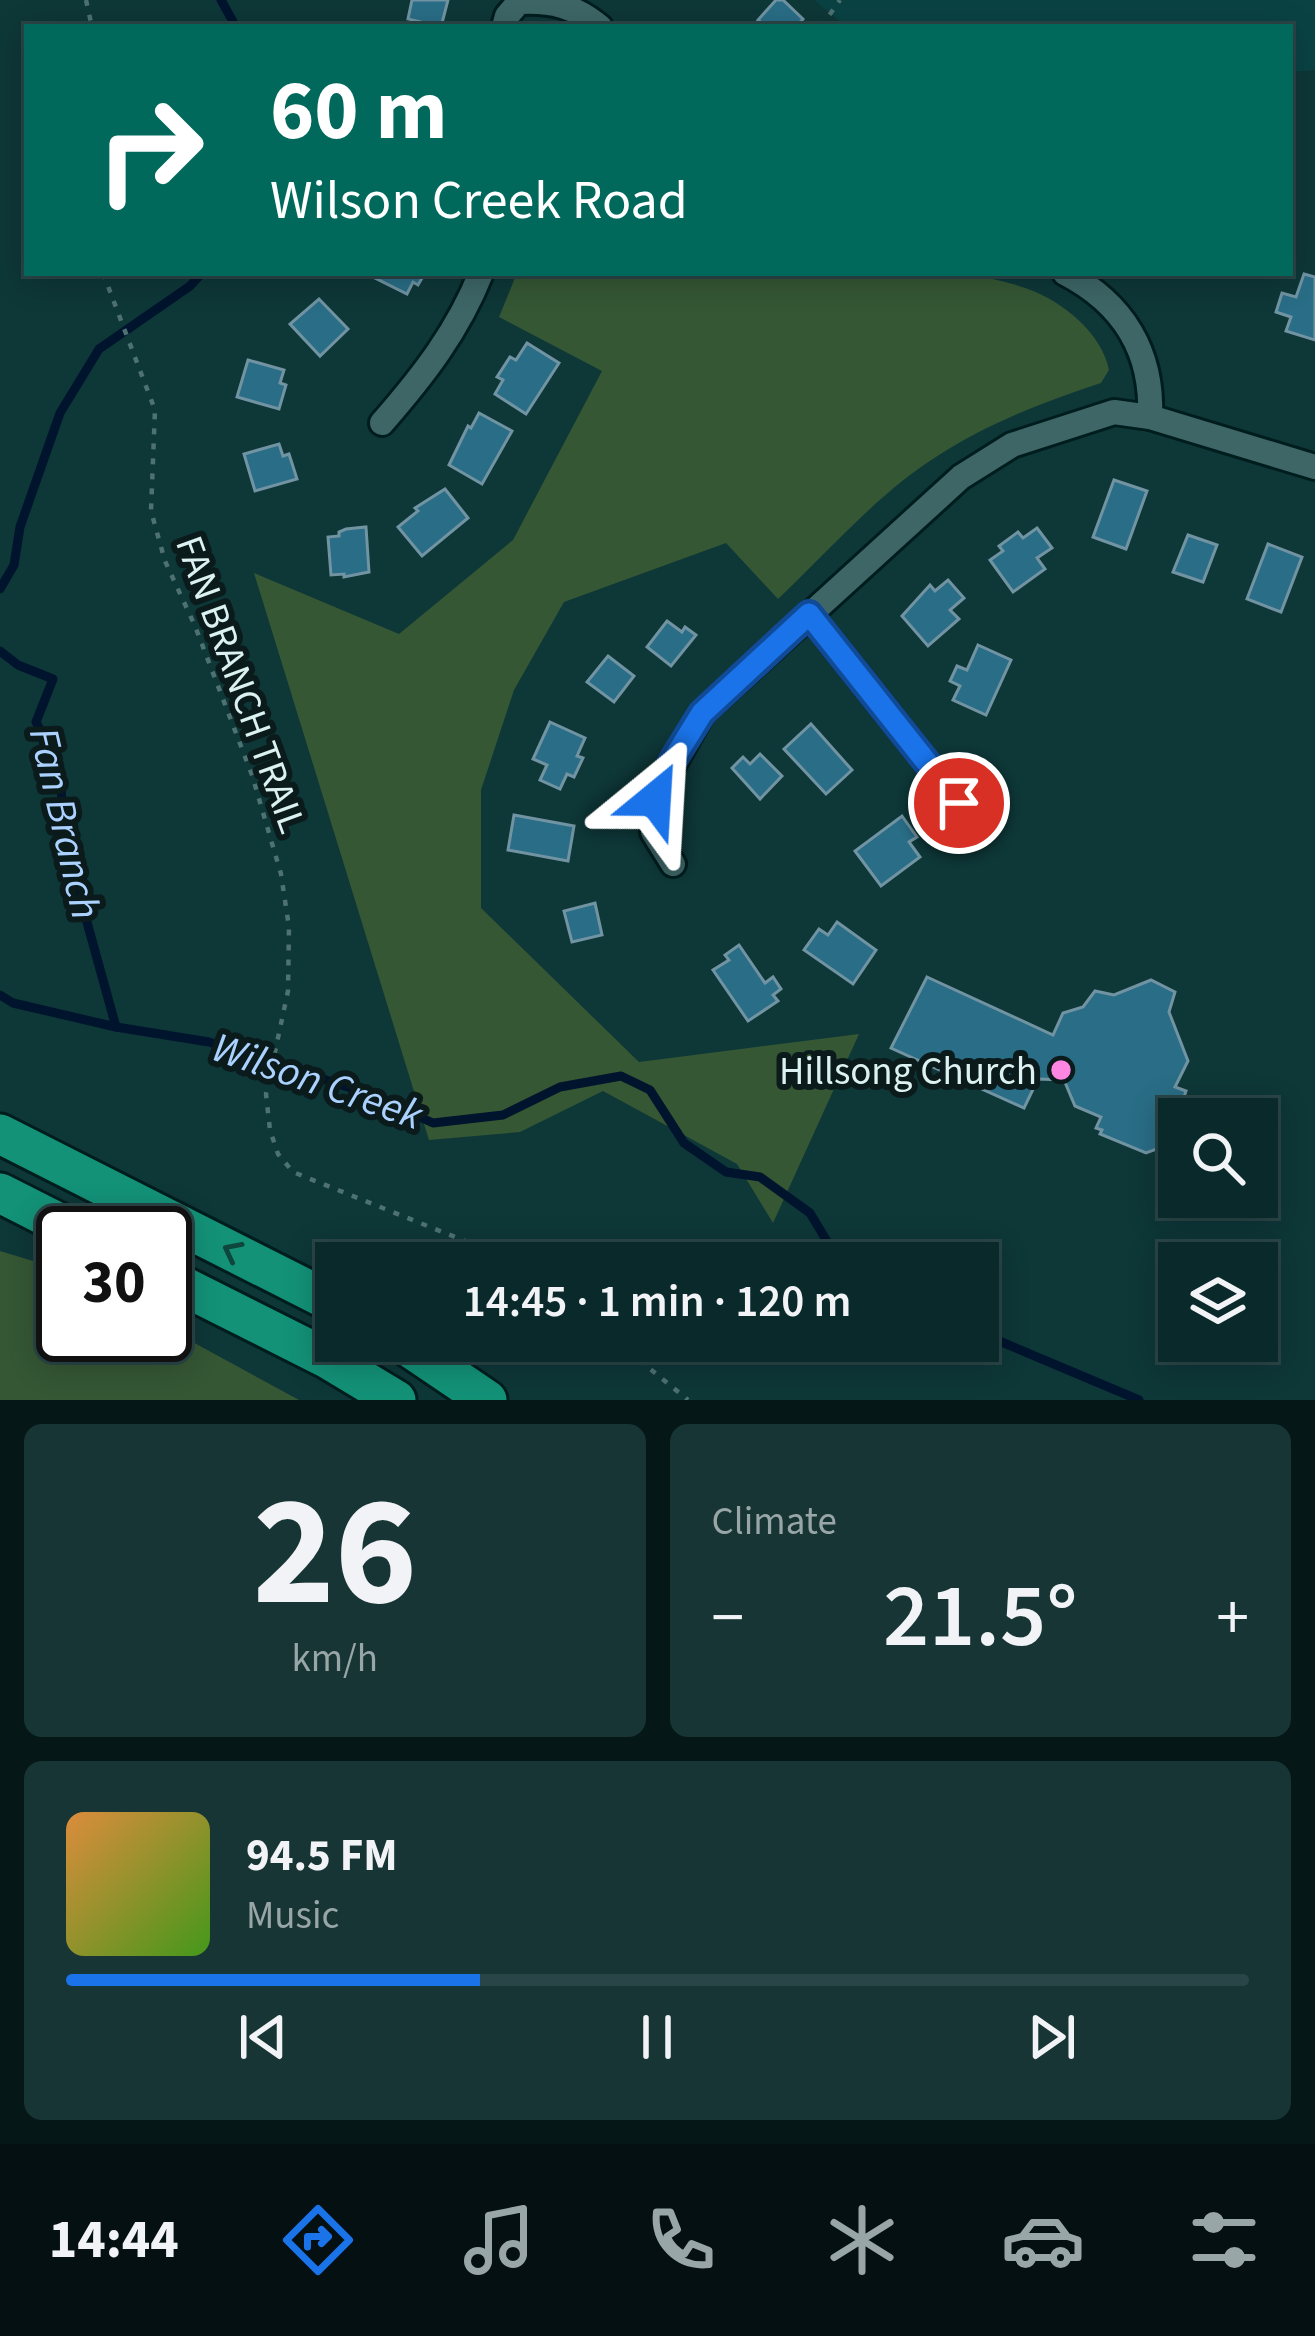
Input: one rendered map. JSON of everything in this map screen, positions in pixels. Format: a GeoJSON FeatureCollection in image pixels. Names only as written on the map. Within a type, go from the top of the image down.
{"type":"FeatureCollection","features":[{"type":"Feature","properties":{"kind":"highway"},"geometry":{"type":"LineString","coordinates":[[0,1134],[315,1293]]}},
{"type":"Feature","properties":{"kind":"highway"},"geometry":{"type":"LineString","coordinates":[[0,1193],[36,1211]]}},
{"type":"Feature","properties":{"kind":"highway"},"geometry":{"type":"LineString","coordinates":[[192,1290],[328,1359],[396,1400]]}},
{"type":"Feature","properties":{"kind":"highway"},"geometry":{"type":"LineString","coordinates":[[431,1362],[487,1400]]}},
{"type":"Feature","properties":{"kind":"street"},"geometry":{"type":"LineString","coordinates":[[505,24],[519,2],[548,0],[584,13],[597,24]]}},
{"type":"Feature","properties":{"kind":"street"},"geometry":{"type":"LineString","coordinates":[[382,423],[430,369],[480,276]]}},
{"type":"Feature","properties":{"kind":"street"},"geometry":{"type":"LineString","coordinates":[[1069,276],[1121,314],[1144,351],[1152,383],[1150,416]]}},
{"type":"Feature","properties":{"kind":"street"},"geometry":{"type":"LineString","coordinates":[[673,864],[653,832],[655,799],[702,713],[961,477],[1012,446],[1114,412],[1150,416],[1315,467]]}},
{"type":"Feature","properties":{"kind":"street"},"geometry":{"type":"LineString","coordinates":[[809,614],[959,803]]}},
{"type":"Feature","properties":{"kind":"path","name":"FAN BRANCH TRAIL"},"geometry":{"type":"LineString","coordinates":[[104,276],[155,410],[152,511],[165,561],[252,775],[281,874],[289,927],[288,992],[266,1094],[278,1154],[293,1172],[468,1242]]}},
{"type":"Feature","properties":{"kind":"path"},"geometry":{"type":"LineString","coordinates":[[642,1362],[688,1400]]}},
{"type":"Feature","properties":{"kind":"shaded area"},"geometry":{"type":"Polygon","coordinates":[[[814,0],[1315,0],[1315,70],[1293,72],[1293,24],[843,24],[814,0]]]}},
{"type":"Feature","properties":{"kind":"green space"},"geometry":{"type":"Polygon","coordinates":[[[516,276],[978,276],[1028,289],[1067,310],[1105,356],[1109,370],[1101,383],[998,423],[917,470],[875,504],[778,599],[726,543],[564,602],[514,690],[481,790],[481,908],[639,1062],[859,1034],[773,1223],[737,1164],[603,1091],[520,1132],[429,1140],[254,573],[399,634],[513,540],[602,371],[499,317],[516,276]]]}},
{"type":"Feature","properties":{"kind":"green space"},"geometry":{"type":"Polygon","coordinates":[[[0,1251],[36,1262],[36,1362],[192,1362],[192,1342],[299,1400],[0,1400],[0,1251]]]}},
{"type":"Feature","properties":{"kind":"building"},"geometry":{"type":"Polygon","coordinates":[[[412,0],[448,0],[442,24],[408,19],[412,0]]]}},
{"type":"Feature","properties":{"kind":"building"},"geometry":{"type":"Polygon","coordinates":[[[776,0],[783,0],[803,19],[799,24],[758,20],[776,0]]]}},
{"type":"Feature","properties":{"kind":"building"},"geometry":{"type":"Polygon","coordinates":[[[1304,274],[1315,277],[1315,340],[1286,331],[1291,317],[1276,312],[1282,293],[1296,297],[1304,274]]]}},
{"type":"Feature","properties":{"kind":"building"},"geometry":{"type":"Polygon","coordinates":[[[374,276],[423,276],[407,294],[374,276]]]}},
{"type":"Feature","properties":{"kind":"building"},"geometry":{"type":"Polygon","coordinates":[[[319,299],[348,329],[320,356],[290,324],[319,299]]]}},
{"type":"Feature","properties":{"kind":"building"},"geometry":{"type":"Polygon","coordinates":[[[527,343],[559,363],[526,414],[495,394],[503,380],[497,377],[527,343]]]}},
{"type":"Feature","properties":{"kind":"building"},"geometry":{"type":"Polygon","coordinates":[[[248,360],[284,370],[280,383],[286,385],[279,409],[237,397],[248,360]]]}},
{"type":"Feature","properties":{"kind":"building"},"geometry":{"type":"Polygon","coordinates":[[[479,413],[512,431],[482,484],[449,465],[479,413]]]}},
{"type":"Feature","properties":{"kind":"building"},"geometry":{"type":"Polygon","coordinates":[[[279,444],[283,456],[289,454],[297,479],[255,491],[244,454],[279,444]]]}},
{"type":"Feature","properties":{"kind":"building"},"geometry":{"type":"Polygon","coordinates":[[[1114,480],[1147,491],[1126,549],[1093,537],[1114,480]]]}},
{"type":"Feature","properties":{"kind":"building"},"geometry":{"type":"Polygon","coordinates":[[[445,489],[468,518],[422,556],[398,527],[418,511],[415,508],[445,489]]]}},
{"type":"Feature","properties":{"kind":"building"},"geometry":{"type":"Polygon","coordinates":[[[366,527],[369,572],[331,575],[328,537],[366,527]]]}},
{"type":"Feature","properties":{"kind":"building"},"geometry":{"type":"Polygon","coordinates":[[[1037,528],[1052,548],[1037,558],[1045,569],[1013,592],[990,560],[1018,532],[1023,538],[1037,528]]]}},
{"type":"Feature","properties":{"kind":"building"},"geometry":{"type":"Polygon","coordinates":[[[1188,535],[1217,545],[1203,582],[1173,572],[1188,535]]]}},
{"type":"Feature","properties":{"kind":"building"},"geometry":{"type":"Polygon","coordinates":[[[1268,544],[1302,557],[1281,612],[1247,599],[1268,544]]]}},
{"type":"Feature","properties":{"kind":"building"},"geometry":{"type":"Polygon","coordinates":[[[948,580],[964,598],[950,610],[959,619],[928,646],[902,616],[930,585],[935,591],[948,580]]]}},
{"type":"Feature","properties":{"kind":"building"},"geometry":{"type":"Polygon","coordinates":[[[667,621],[696,635],[671,666],[647,647],[667,621]]]}},
{"type":"Feature","properties":{"kind":"building"},"geometry":{"type":"Polygon","coordinates":[[[978,645],[1011,660],[986,715],[953,700],[960,686],[950,681],[957,666],[967,670],[978,645]]]}},
{"type":"Feature","properties":{"kind":"building"},"geometry":{"type":"Polygon","coordinates":[[[608,656],[634,676],[614,702],[587,682],[608,656]]]}},
{"type":"Feature","properties":{"kind":"building"},"geometry":{"type":"Polygon","coordinates":[[[550,722],[585,738],[574,777],[567,774],[560,789],[540,780],[547,765],[533,759],[550,722]]]}},
{"type":"Feature","properties":{"kind":"building"},"geometry":{"type":"Polygon","coordinates":[[[811,724],[852,770],[826,794],[784,749],[811,724]]]}},
{"type":"Feature","properties":{"kind":"building"},"geometry":{"type":"Polygon","coordinates":[[[760,754],[782,776],[760,799],[732,768],[743,757],[750,764],[760,754]]]}},
{"type":"Feature","properties":{"kind":"building"},"geometry":{"type":"Polygon","coordinates":[[[514,815],[574,826],[568,861],[508,850],[514,815]]]}},
{"type":"Feature","properties":{"kind":"building"},"geometry":{"type":"Polygon","coordinates":[[[902,816],[917,837],[909,842],[920,857],[881,886],[855,851],[902,816]]]}},
{"type":"Feature","properties":{"kind":"building"},"geometry":{"type":"Polygon","coordinates":[[[595,903],[602,935],[572,942],[564,911],[595,903]]]}},
{"type":"Feature","properties":{"kind":"building"},"geometry":{"type":"Polygon","coordinates":[[[837,922],[876,950],[853,984],[804,950],[819,929],[828,935],[837,922]]]}},
{"type":"Feature","properties":{"kind":"building"},"geometry":{"type":"Polygon","coordinates":[[[739,945],[765,983],[773,977],[781,989],[773,995],[778,1001],[748,1021],[713,970],[729,960],[725,955],[739,945]]]}},
{"type":"Feature","properties":{"kind":"building","name":"Hillsong Church"},"geometry":{"type":"Polygon","coordinates":[[[927,977],[1053,1035],[1063,1013],[1083,1007],[1095,991],[1114,995],[1151,980],[1175,992],[1169,1012],[1188,1061],[1175,1087],[1186,1091],[1184,1098],[1158,1098],[1158,1149],[1146,1153],[1100,1134],[1102,1130],[1096,1128],[1101,1117],[1075,1106],[1064,1080],[1038,1079],[1024,1108],[891,1048],[927,977]]]}},
{"type":"Feature","properties":{"kind":"waterway","name":"Fan Branch"},"geometry":{"type":"LineString","coordinates":[[221,0],[234,24]]}},
{"type":"Feature","properties":{"kind":"waterway","name":"Fan Branch"},"geometry":{"type":"LineString","coordinates":[[0,589],[14,565],[20,527],[60,413],[99,349],[199,276]]}},
{"type":"Feature","properties":{"kind":"waterway","name":"Fan Branch"},"geometry":{"type":"LineString","coordinates":[[0,651],[18,665],[53,679],[36,722],[60,769],[64,839],[116,1027]]}},
{"type":"Feature","properties":{"kind":"waterway","name":"Wilson Creek"},"geometry":{"type":"LineString","coordinates":[[0,995],[13,1003],[116,1027],[209,1042],[366,1093],[433,1123],[503,1115],[560,1087],[621,1076],[650,1090],[684,1143],[726,1172],[760,1177],[810,1213],[827,1242]]}},
{"type":"Feature","properties":{"kind":"waterway","name":"Wilson Creek"},"geometry":{"type":"LineString","coordinates":[[999,1341],[1139,1400]]}},
{"type":"Feature","properties":{"kind":"place","name":"Hillsong Church"},"geometry":{"type":"Point","coordinates":[1061,1070]}},
{"type":"Feature","properties":{"kind":"route"},"geometry":{"type":"LineString","coordinates":[[655,799],[702,713],[809,614],[959,803]]}}]}
